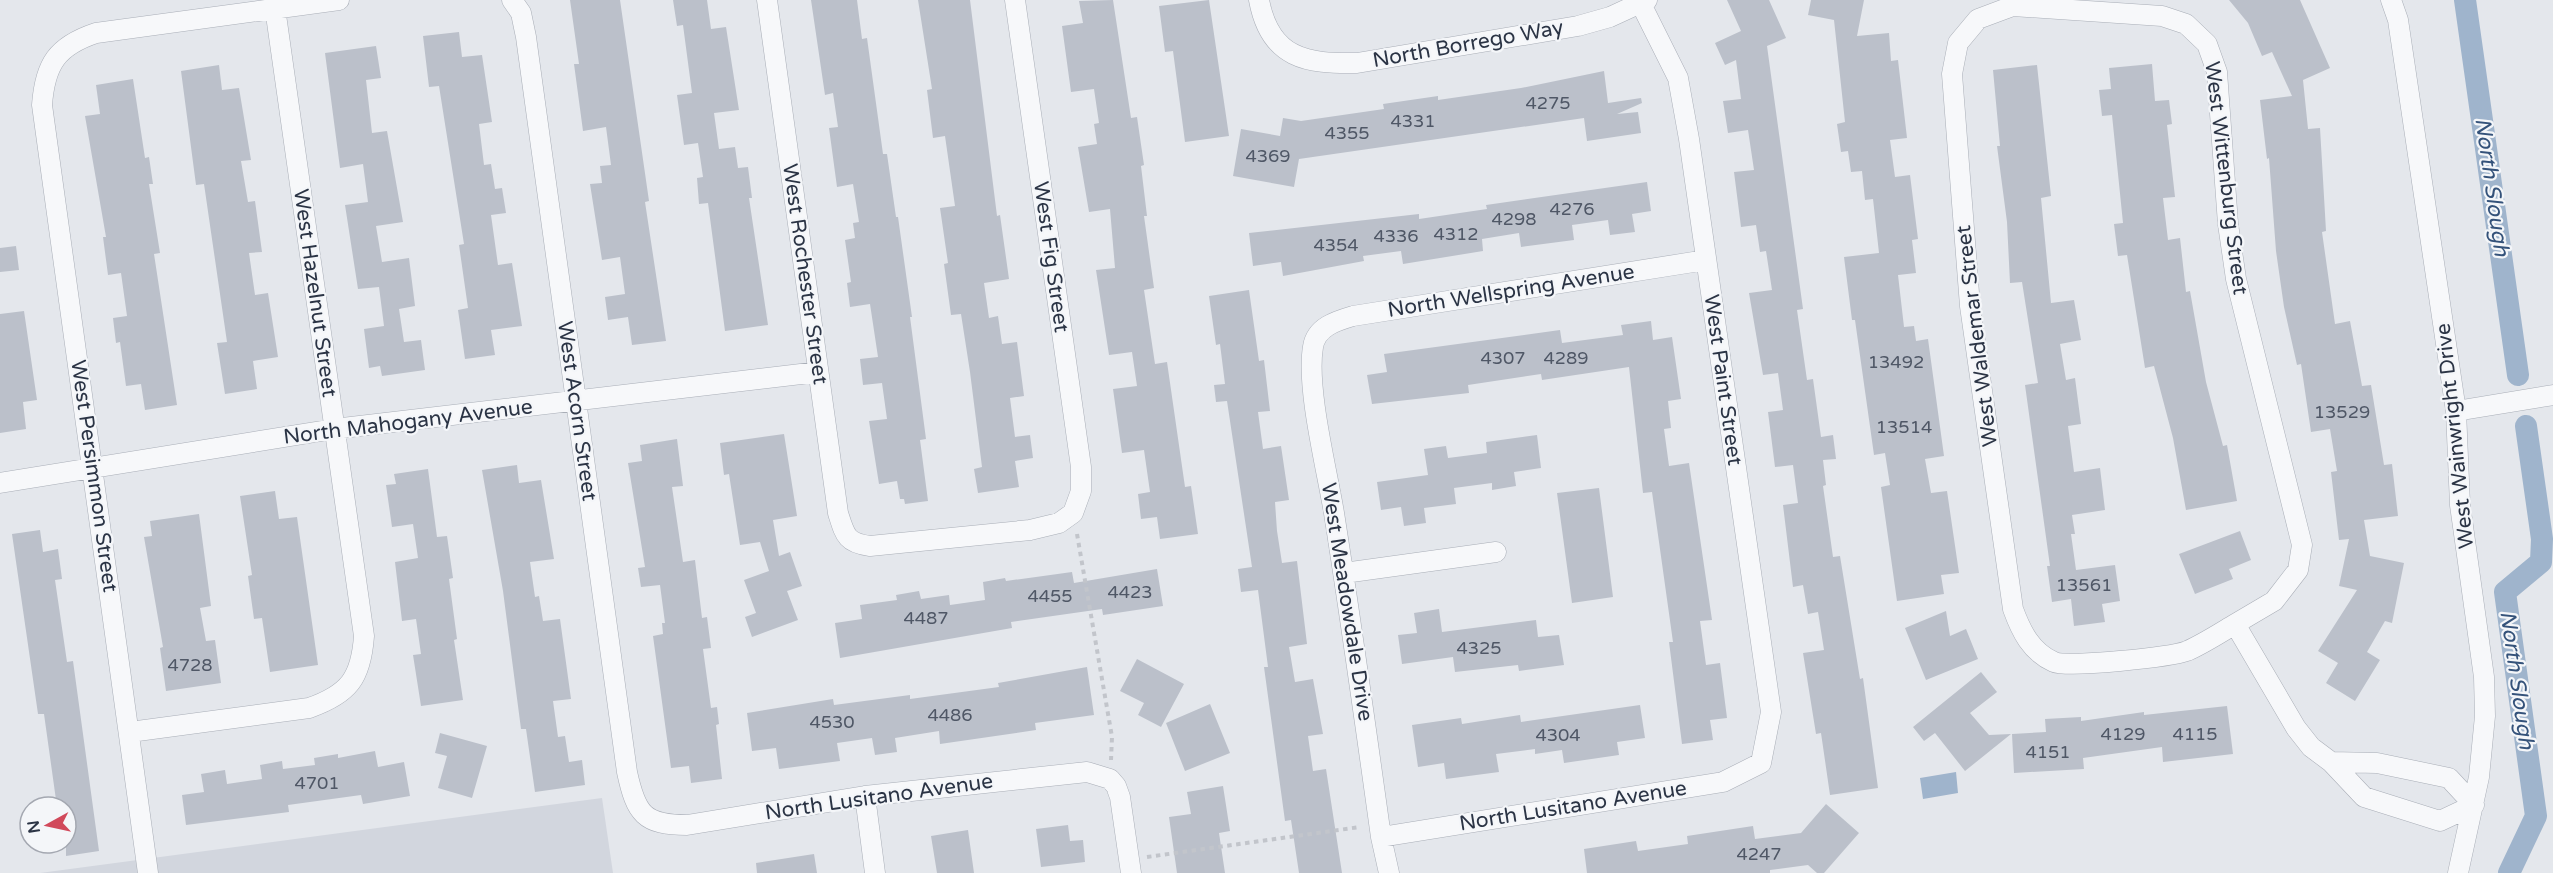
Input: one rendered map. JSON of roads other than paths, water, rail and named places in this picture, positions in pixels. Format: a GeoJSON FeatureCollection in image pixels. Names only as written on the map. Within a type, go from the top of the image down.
{"type":"FeatureCollection","features":[{"type":"Feature","properties":{"kind":"street"},"geometry":{"type":"LineString","coordinates":[[275,8],[339,0]]}},
{"type":"Feature","properties":{"kind":"street","name":"West Acorn Street"},"geometry":{"type":"LineString","coordinates":[[512,0],[521,13],[526,37],[627,772],[637,804],[649,821]]}},
{"type":"Feature","properties":{"kind":"street","name":"West Rochester Street"},"geometry":{"type":"LineString","coordinates":[[767,0],[838,513],[845,534],[855,544]]}},
{"type":"Feature","properties":{"kind":"street","name":"West Fig Street"},"geometry":{"type":"LineString","coordinates":[[855,544],[870,546],[1030,530],[1059,523],[1073,513],[1081,491],[1081,467],[1015,0]]}},
{"type":"Feature","properties":{"kind":"street","name":"North Borrego Way"},"geometry":{"type":"LineString","coordinates":[[1259,0],[1271,32],[1287,50],[1301,59],[1320,63],[1357,63],[1578,26],[1611,17],[1644,2]]}},
{"type":"Feature","properties":{"kind":"street","name":"West Wainwright Drive"},"geometry":{"type":"LineString","coordinates":[[2391,0],[2398,20],[2456,411],[2460,505],[2484,677],[2485,716],[2474,805],[2458,873]]}},
{"type":"Feature","properties":{"kind":"street","name":"West Paint Street"},"geometry":{"type":"LineString","coordinates":[[1644,2],[1678,78],[1706,260],[1771,712],[1761,763]]}},
{"type":"Feature","properties":{"kind":"street","name":"West Wittenburg Street"},"geometry":{"type":"LineString","coordinates":[[1978,19],[2013,6],[2162,16],[2186,24],[2207,44],[2217,72],[2228,224],[2236,279],[2302,545],[2298,570],[2274,601],[2185,652],[2077,665],[2056,663],[2038,652]]}},
{"type":"Feature","properties":{"kind":"street","name":"West Persimmon Street"},"geometry":{"type":"LineString","coordinates":[[148,873],[42,105],[44,80],[55,57],[67,46],[73,41],[96,33],[275,8]]}},
{"type":"Feature","properties":{"kind":"street","name":"West Hazelnut Street"},"geometry":{"type":"LineString","coordinates":[[130,732],[309,708],[333,700],[351,683],[362,661],[364,636],[275,8]]}},
{"type":"Feature","properties":{"kind":"street","name":"West Waldemar Street"},"geometry":{"type":"LineString","coordinates":[[1978,19],[1958,43],[1952,74],[1970,306],[2013,609],[2021,632],[2038,652]]}},
{"type":"Feature","properties":{"kind":"street","name":"North Wellspring Avenue"},"geometry":{"type":"LineString","coordinates":[[1320,332],[1334,321],[1353,316],[1706,260]]}},
{"type":"Feature","properties":{"kind":"street","name":"West Meadowdale Drive"},"geometry":{"type":"LineString","coordinates":[[1320,332],[1313,345],[1312,370],[1344,573],[1380,831],[1389,873]]}},
{"type":"Feature","properties":{"kind":"street","name":"North Mahogany Avenue"},"geometry":{"type":"LineString","coordinates":[[0,483],[334,429],[819,372]]}},
{"type":"Feature","properties":{"kind":"street"},"geometry":{"type":"LineString","coordinates":[[2456,411],[2553,395]]}},
{"type":"Feature","properties":{"kind":"street"},"geometry":{"type":"LineString","coordinates":[[1344,573],[1496,552]]}},
{"type":"Feature","properties":{"kind":"street"},"geometry":{"type":"LineString","coordinates":[[2235,624],[2296,728],[2311,747],[2331,762],[2364,797],[2440,820],[2474,805],[2449,778],[2377,763],[2331,762]]}},
{"type":"Feature","properties":{"kind":"street","name":"North Lusitano Avenue"},"geometry":{"type":"LineString","coordinates":[[1380,831],[1723,782],[1761,763]]}},
{"type":"Feature","properties":{"kind":"street","name":"North Lusitano Avenue"},"geometry":{"type":"LineString","coordinates":[[649,821],[662,825],[687,825],[865,796],[1060,773],[1087,772],[1110,779],[1120,797],[1130,866]]}},
{"type":"Feature","properties":{"kind":"street"},"geometry":{"type":"LineString","coordinates":[[865,796],[875,873]]}},
{"type":"Feature","properties":{"kind":"water"},"geometry":{"type":"Polygon","coordinates":[[[1956,772],[1958,793],[1923,799],[1920,778],[1956,772]]]}},
{"type":"Feature","properties":{"kind":"waterway","name":"North Slough"},"geometry":{"type":"LineString","coordinates":[[2465,0],[2518,375]]}},
{"type":"Feature","properties":{"kind":"waterway","name":"North Slough"},"geometry":{"type":"LineString","coordinates":[[2509,873],[2536,816],[2505,592],[2541,562],[2542,539],[2526,426]]}}]}
